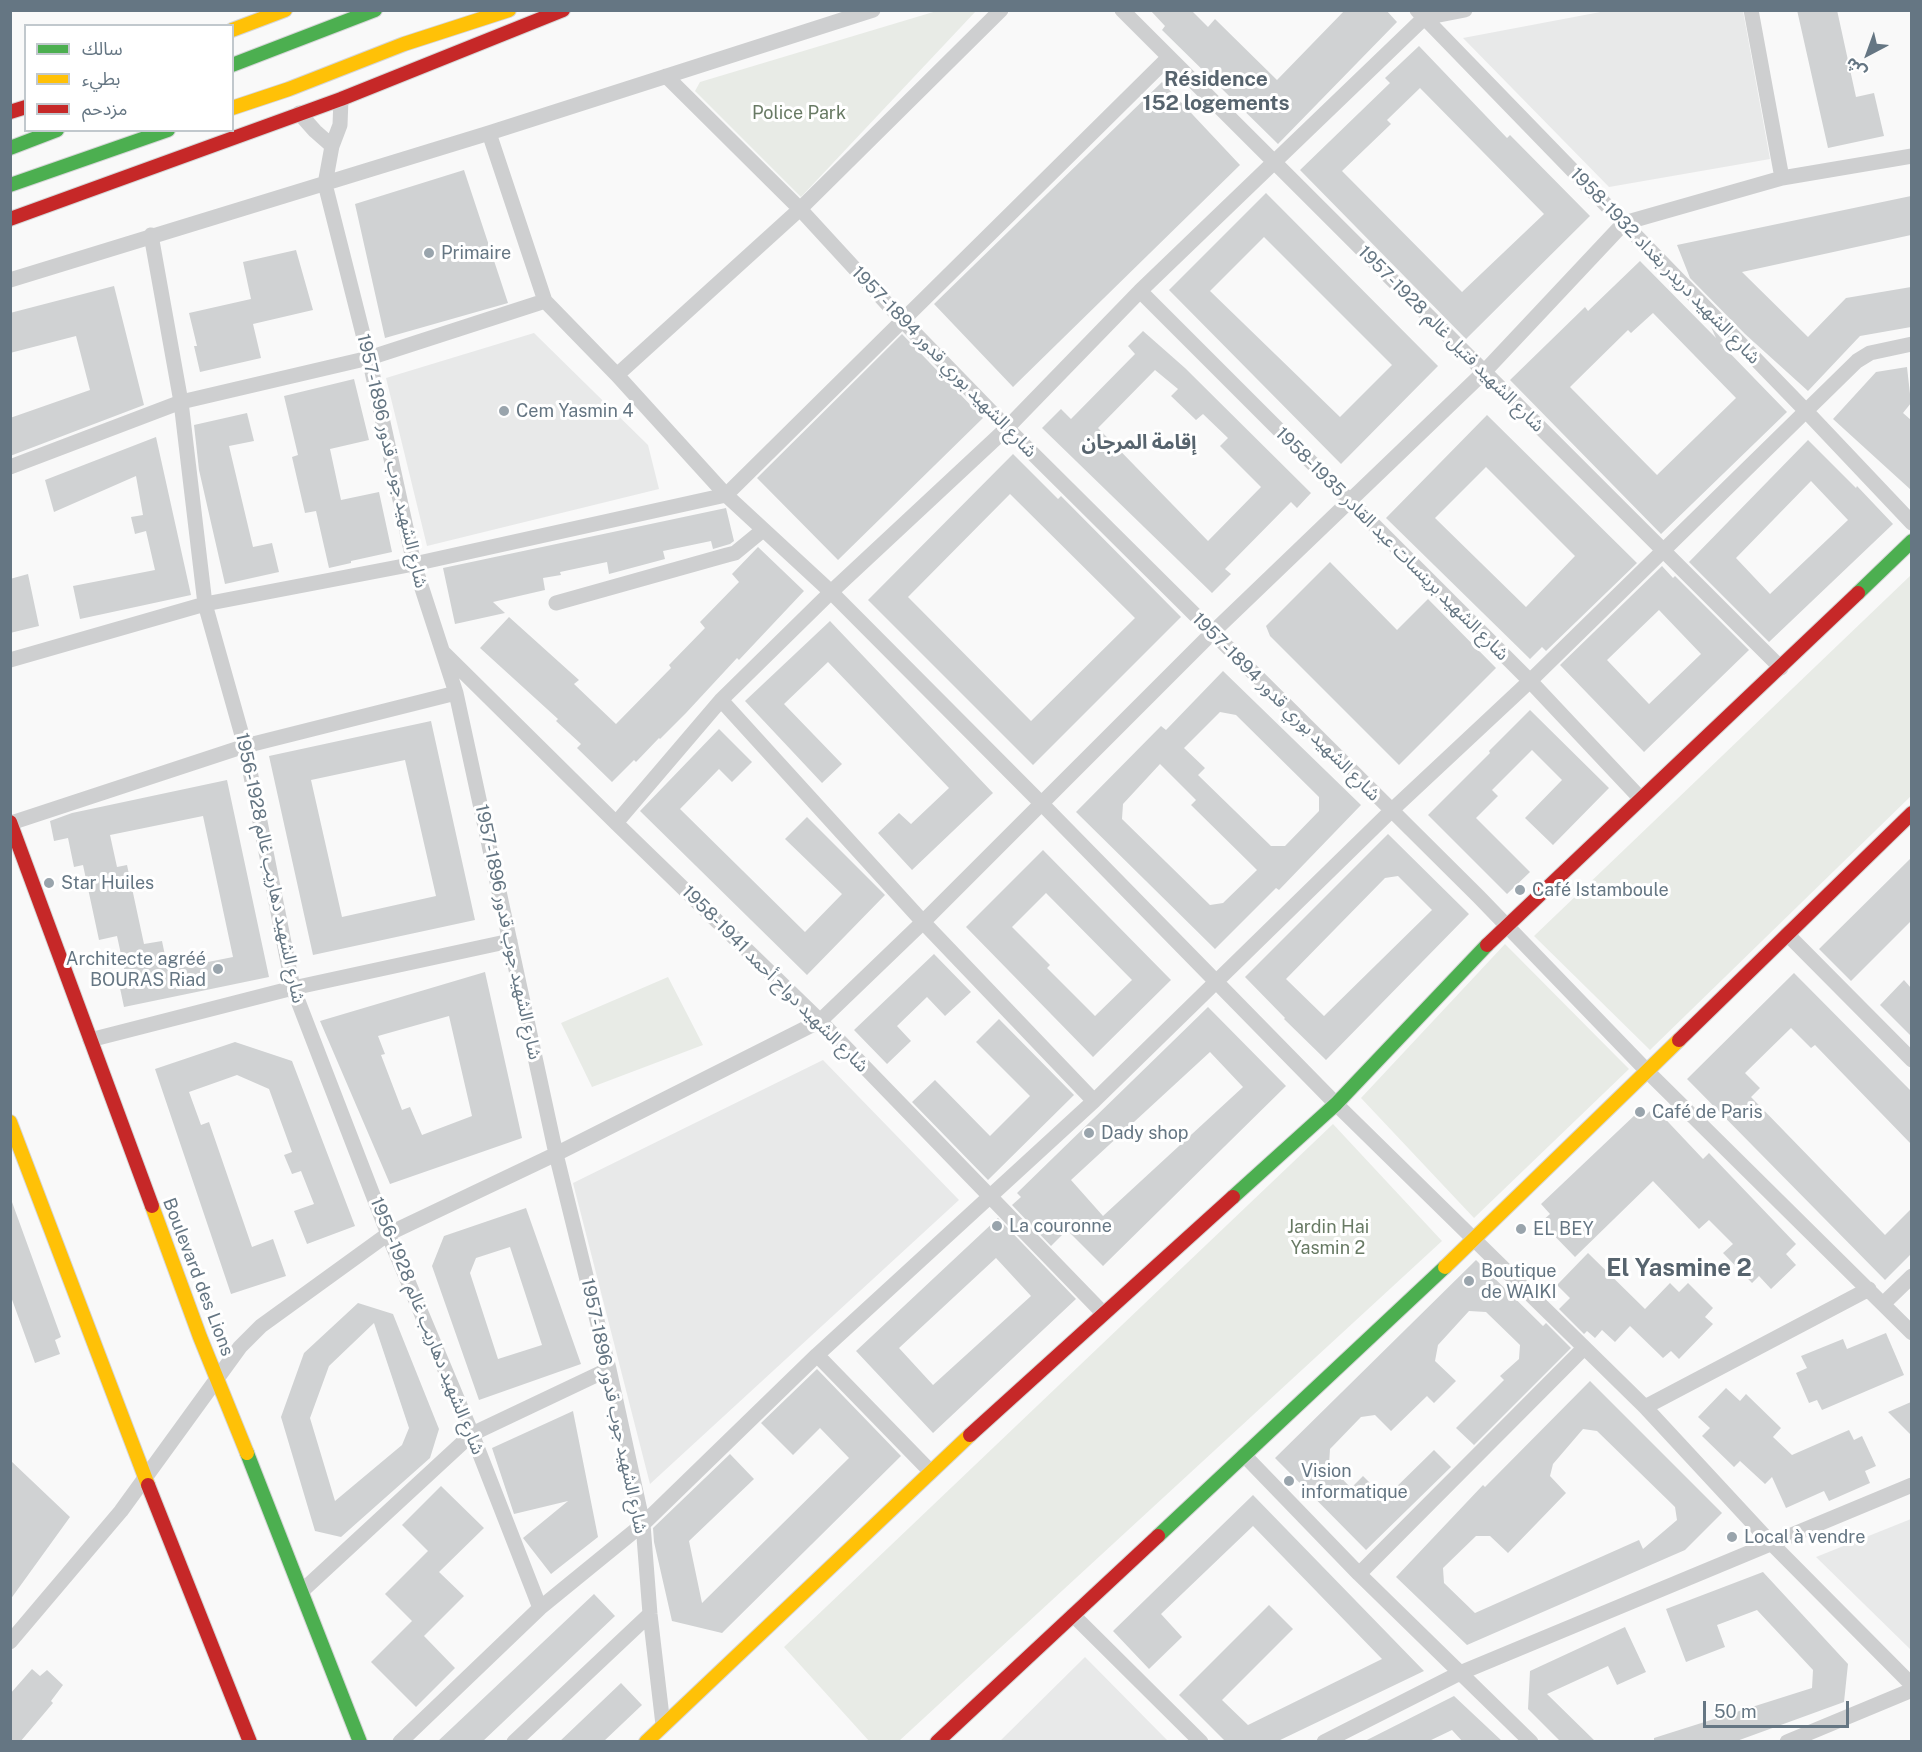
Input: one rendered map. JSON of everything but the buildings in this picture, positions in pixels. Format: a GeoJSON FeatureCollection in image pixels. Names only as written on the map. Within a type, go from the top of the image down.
{"type":"FeatureCollection","features":[{"type":"Feature","properties":{"kind":"main road"},"geometry":{"type":"LineString","coordinates":[[234,29],[285,10]]}},
{"type":"Feature","properties":{"kind":"main road"},"geometry":{"type":"LineString","coordinates":[[234,64],[375,10]]}},
{"type":"Feature","properties":{"kind":"main road"},"geometry":{"type":"LineString","coordinates":[[234,107],[289,89],[404,44],[509,10]]}},
{"type":"Feature","properties":{"kind":"main road"},"geometry":{"type":"LineString","coordinates":[[10,219],[341,99],[563,10]]}},
{"type":"Feature","properties":{"kind":"main road"},"geometry":{"type":"LineString","coordinates":[[10,148],[52,132]]}},
{"type":"Feature","properties":{"kind":"main road"},"geometry":{"type":"LineString","coordinates":[[10,185],[162,132]]}},
{"type":"Feature","properties":{"kind":"main road"},"geometry":{"type":"LineString","coordinates":[[646,1742],[930,1471],[1336,1104],[1505,926],[1781,668],[1911,541]]}},
{"type":"Feature","properties":{"kind":"main road"},"geometry":{"type":"LineString","coordinates":[[937,1742],[1474,1240],[1911,813]]}},
{"type":"Feature","properties":{"kind":"main road","name":"Boulevard des Lions"},"geometry":{"type":"LineString","coordinates":[[11,822],[200,1337],[360,1742]]}},
{"type":"Feature","properties":{"kind":"main road"},"geometry":{"type":"LineString","coordinates":[[10,1122],[145,1478],[250,1742]]}},
{"type":"Feature","properties":{"kind":"street"},"geometry":{"type":"LineString","coordinates":[[10,280],[489,133],[873,10]]}},
{"type":"Feature","properties":{"kind":"street"},"geometry":{"type":"LineString","coordinates":[[617,375],[800,209],[1001,10]]}},
{"type":"Feature","properties":{"kind":"street","name":"شارع الشهيد فتيل غالم 1928-1957"},"geometry":{"type":"LineString","coordinates":[[1122,10],[1781,668]]}},
{"type":"Feature","properties":{"kind":"street"},"geometry":{"type":"LineString","coordinates":[[616,823],[721,700],[831,592],[1007,428],[1140,291],[1274,162],[1421,14],[1465,10]]}},
{"type":"Feature","properties":{"kind":"street"},"geometry":{"type":"LineString","coordinates":[[1751,10],[1782,178]]}},
{"type":"Feature","properties":{"kind":"street","name":"شارع الشهيد دريدر بغداد 1932-1958"},"geometry":{"type":"LineString","coordinates":[[1421,14],[1805,410],[1911,523]]}},
{"type":"Feature","properties":{"kind":"street"},"geometry":{"type":"LineString","coordinates":[[10,660],[205,604],[414,564],[726,495],[1169,57]]}},
{"type":"Feature","properties":{"kind":"street","name":"شارع الشهيد بوري قدور 1894-1957"},"geometry":{"type":"LineString","coordinates":[[666,76],[800,209],[902,320],[1007,428],[1479,897],[1647,1071],[1869,1288],[1911,1333]]}},
{"type":"Feature","properties":{"kind":"street","name":"شارع الشهيد جوب قدور 1896-1957"},"geometry":{"type":"LineString","coordinates":[[341,99],[340,125],[332,146],[325,184],[369,358],[414,564],[456,693],[556,1154],[609,1369],[643,1524],[650,1614],[663,1725]]}},
{"type":"Feature","properties":{"kind":"street"},"geometry":{"type":"LineString","coordinates":[[300,113],[332,146]]}},
{"type":"Feature","properties":{"kind":"street"},"geometry":{"type":"LineString","coordinates":[[489,133],[545,301],[617,375],[726,495],[831,592],[1336,1104],[1645,1407],[1772,1544],[1911,1685]]}},
{"type":"Feature","properties":{"kind":"street"},"geometry":{"type":"LineString","coordinates":[[10,1642],[121,1511],[240,1347],[261,1326],[388,1234],[556,1154],[820,1021],[923,922],[1212,633],[1484,372],[1624,223],[1782,178],[1911,156]]}},
{"type":"Feature","properties":{"kind":"street","name":"شارع الشهيد دهاريب غالم 1928-1956"},"geometry":{"type":"LineString","coordinates":[[151,235],[181,402],[205,604],[245,746],[293,988],[388,1234],[472,1434],[540,1608]]}},
{"type":"Feature","properties":{"kind":"street","name":"شارع الشهيد برينسات عبد القادر 1935-1958"},"geometry":{"type":"LineString","coordinates":[[1140,291],[1530,681],[1641,799]]}},
{"type":"Feature","properties":{"kind":"street"},"geometry":{"type":"LineString","coordinates":[[10,467],[181,402],[369,358],[545,301]]}},
{"type":"Feature","properties":{"kind":"street"},"geometry":{"type":"LineString","coordinates":[[400,1742],[540,1608],[643,1524],[817,1355],[1094,1101],[1392,810],[1530,681],[1857,361],[1870,353],[1911,344]]}},
{"type":"Feature","properties":{"kind":"street"},"geometry":{"type":"LineString","coordinates":[[556,603],[735,553],[764,530]]}},
{"type":"Feature","properties":{"kind":"street","name":"شارع الشهيد دواح أحمد 1941-1958"},"geometry":{"type":"LineString","coordinates":[[441,650],[820,1021],[1103,1313]]}},
{"type":"Feature","properties":{"kind":"street"},"geometry":{"type":"LineString","coordinates":[[11,822],[245,746],[456,693]]}},
{"type":"Feature","properties":{"kind":"street"},"geometry":{"type":"LineString","coordinates":[[721,700],[923,922],[1094,1101]]}},
{"type":"Feature","properties":{"kind":"street"},"geometry":{"type":"LineString","coordinates":[[1787,934],[1911,1060]]}},
{"type":"Feature","properties":{"kind":"street"},"geometry":{"type":"LineString","coordinates":[[90,1040],[293,988],[510,941]]}},
{"type":"Feature","properties":{"kind":"street"},"geometry":{"type":"LineString","coordinates":[[1883,1304],[1911,1276]]}},
{"type":"Feature","properties":{"kind":"street"},"geometry":{"type":"LineString","coordinates":[[1645,1407],[1869,1288]]}},
{"type":"Feature","properties":{"kind":"street"},"geometry":{"type":"LineString","coordinates":[[1359,1574],[1584,1348]]}},
{"type":"Feature","properties":{"kind":"street"},"geometry":{"type":"LineString","coordinates":[[817,1355],[930,1471]]}},
{"type":"Feature","properties":{"kind":"street"},"geometry":{"type":"LineString","coordinates":[[302,1591],[472,1434],[609,1369]]}},
{"type":"Feature","properties":{"kind":"street"},"geometry":{"type":"LineString","coordinates":[[1244,1455],[1359,1574],[1531,1742]]}},
{"type":"Feature","properties":{"kind":"street"},"geometry":{"type":"LineString","coordinates":[[1324,1742],[1460,1673],[1911,1485]]}},
{"type":"Feature","properties":{"kind":"street"},"geometry":{"type":"LineString","coordinates":[[514,1742],[650,1614]]}},
{"type":"Feature","properties":{"kind":"street"},"geometry":{"type":"LineString","coordinates":[[1073,1615],[1201,1742]]}},
{"type":"Feature","properties":{"kind":"street"},"geometry":{"type":"LineString","coordinates":[[1787,1742],[1911,1690]]}},
{"type":"Feature","properties":{"kind":"shaded area"},"geometry":{"type":"Polygon","coordinates":[[[1611,10],[1743,11],[1770,159],[1609,187],[1463,38],[1611,10]]]}},
{"type":"Feature","properties":{"kind":"shaded area","name":"Cem Yasmin 4"},"geometry":{"type":"Polygon","coordinates":[[[534,333],[648,445],[659,489],[427,546],[386,378],[534,333]]]}},
{"type":"Feature","properties":{"kind":"shaded area"},"geometry":{"type":"Polygon","coordinates":[[[823,1060],[959,1200],[650,1484],[573,1183],[823,1060]]]}},
{"type":"Feature","properties":{"kind":"shaded area"},"geometry":{"type":"Polygon","coordinates":[[[1911,1519],[1911,1650],[1816,1557],[1911,1519]]]}},
{"type":"Feature","properties":{"kind":"shaded area"},"geometry":{"type":"Polygon","coordinates":[[[1085,1657],[1168,1741],[1000,1741],[1085,1657]]]}},
{"type":"Feature","properties":{"kind":"green space","name":"Police Park"},"geometry":{"type":"Polygon","coordinates":[[[940,10],[976,11],[801,197],[695,91],[700,82],[940,10]]]}},
{"type":"Feature","properties":{"kind":"green space"},"geometry":{"type":"Polygon","coordinates":[[[1911,575],[1911,796],[1650,1050],[1534,936],[1911,575]]]}},
{"type":"Feature","properties":{"kind":"green space"},"geometry":{"type":"Polygon","coordinates":[[[1505,944],[1629,1069],[1474,1218],[1361,1098],[1505,944]]]}},
{"type":"Feature","properties":{"kind":"green space"},"geometry":{"type":"Polygon","coordinates":[[[668,977],[703,1045],[592,1087],[561,1023],[668,977]]]}},
{"type":"Feature","properties":{"kind":"green space","name":"Jardin Hai Yasmin 2"},"geometry":{"type":"Polygon","coordinates":[[[1333,1124],[1442,1241],[899,1741],[869,1741],[784,1647],[1333,1124]]]}},
{"type":"Feature","properties":{"kind":"traffic: fast"},"geometry":{"type":"LineString","coordinates":[[234,64],[375,10]]}},
{"type":"Feature","properties":{"kind":"traffic: fast"},"geometry":{"type":"LineString","coordinates":[[10,148],[52,132]]}},
{"type":"Feature","properties":{"kind":"traffic: fast"},"geometry":{"type":"LineString","coordinates":[[10,185],[162,132]]}},
{"type":"Feature","properties":{"kind":"traffic: fast"},"geometry":{"type":"LineString","coordinates":[[1858,593],[1912,541]]}},
{"type":"Feature","properties":{"kind":"traffic: fast"},"geometry":{"type":"LineString","coordinates":[[1233,1197],[1336,1104],[1487,945]]}},
{"type":"Feature","properties":{"kind":"traffic: fast"},"geometry":{"type":"LineString","coordinates":[[1158,1536],[1445,1267]]}},
{"type":"Feature","properties":{"kind":"traffic: fast"},"geometry":{"type":"LineString","coordinates":[[247,1453],[360,1742]]}},
{"type":"Feature","properties":{"kind":"traffic: slow"},"geometry":{"type":"LineString","coordinates":[[234,29],[285,10]]}},
{"type":"Feature","properties":{"kind":"traffic: slow"},"geometry":{"type":"LineString","coordinates":[[234,107],[289,89],[404,44],[509,10]]}},
{"type":"Feature","properties":{"kind":"traffic: slow"},"geometry":{"type":"LineString","coordinates":[[1445,1267],[1679,1040]]}},
{"type":"Feature","properties":{"kind":"traffic: slow"},"geometry":{"type":"LineString","coordinates":[[10,1122],[148,1485]]}},
{"type":"Feature","properties":{"kind":"traffic: slow"},"geometry":{"type":"LineString","coordinates":[[152,1206],[200,1337],[247,1453]]}},
{"type":"Feature","properties":{"kind":"traffic: slow"},"geometry":{"type":"LineString","coordinates":[[646,1742],[970,1435]]}},
{"type":"Feature","properties":{"kind":"traffic: jam"},"geometry":{"type":"LineString","coordinates":[[10,219],[341,99],[563,10]]}},
{"type":"Feature","properties":{"kind":"traffic: jam"},"geometry":{"type":"LineString","coordinates":[[10,112],[24,108]]}},
{"type":"Feature","properties":{"kind":"traffic: jam"},"geometry":{"type":"LineString","coordinates":[[1487,945],[1858,593]]}},
{"type":"Feature","properties":{"kind":"traffic: jam"},"geometry":{"type":"LineString","coordinates":[[1679,1040],[1912,813]]}},
{"type":"Feature","properties":{"kind":"traffic: jam"},"geometry":{"type":"LineString","coordinates":[[10,822],[152,1206]]}},
{"type":"Feature","properties":{"kind":"traffic: jam"},"geometry":{"type":"LineString","coordinates":[[970,1435],[1233,1197]]}},
{"type":"Feature","properties":{"kind":"traffic: jam"},"geometry":{"type":"LineString","coordinates":[[148,1485],[250,1742]]}},
{"type":"Feature","properties":{"kind":"traffic: jam"},"geometry":{"type":"LineString","coordinates":[[937,1742],[1158,1536]]}},
{"type":"Feature","properties":{"kind":"place","name":"Primaire"},"geometry":{"type":"Point","coordinates":[429,253]}},
{"type":"Feature","properties":{"kind":"place","name":"Cem Yasmin 4"},"geometry":{"type":"Point","coordinates":[504,411]}},
{"type":"Feature","properties":{"kind":"place","name":"Star Huiles"},"geometry":{"type":"Point","coordinates":[49,883]}},
{"type":"Feature","properties":{"kind":"place","name":"Café Istamboule"},"geometry":{"type":"Point","coordinates":[1520,890]}},
{"type":"Feature","properties":{"kind":"place","name":"Architecte agréé BOURAS Riad"},"geometry":{"type":"Point","coordinates":[218,969]}},
{"type":"Feature","properties":{"kind":"place","name":"Café de Paris"},"geometry":{"type":"Point","coordinates":[1640,1112]}},
{"type":"Feature","properties":{"kind":"place","name":"Dady shop"},"geometry":{"type":"Point","coordinates":[1089,1133]}},
{"type":"Feature","properties":{"kind":"place","name":"La couronne"},"geometry":{"type":"Point","coordinates":[997,1226]}},
{"type":"Feature","properties":{"kind":"place","name":"EL BEY"},"geometry":{"type":"Point","coordinates":[1521,1229]}},
{"type":"Feature","properties":{"kind":"place","name":"Boutique de WAIKI"},"geometry":{"type":"Point","coordinates":[1469,1281]}},
{"type":"Feature","properties":{"kind":"place","name":"Vision informatique"},"geometry":{"type":"Point","coordinates":[1289,1481]}},
{"type":"Feature","properties":{"kind":"place","name":"Local à vendre"},"geometry":{"type":"Point","coordinates":[1732,1537]}},
{"type":"Feature","properties":{"kind":"district","name":"Résidence 152 logements"},"geometry":{"type":"Point","coordinates":[1216,92]}},
{"type":"Feature","properties":{"kind":"district","name":"إقامة المرجان"},"geometry":{"type":"Point","coordinates":[1139,443]}},
{"type":"Feature","properties":{"kind":"district","name":"El Yasmine 2"},"geometry":{"type":"Point","coordinates":[1679,1269]}}]}
